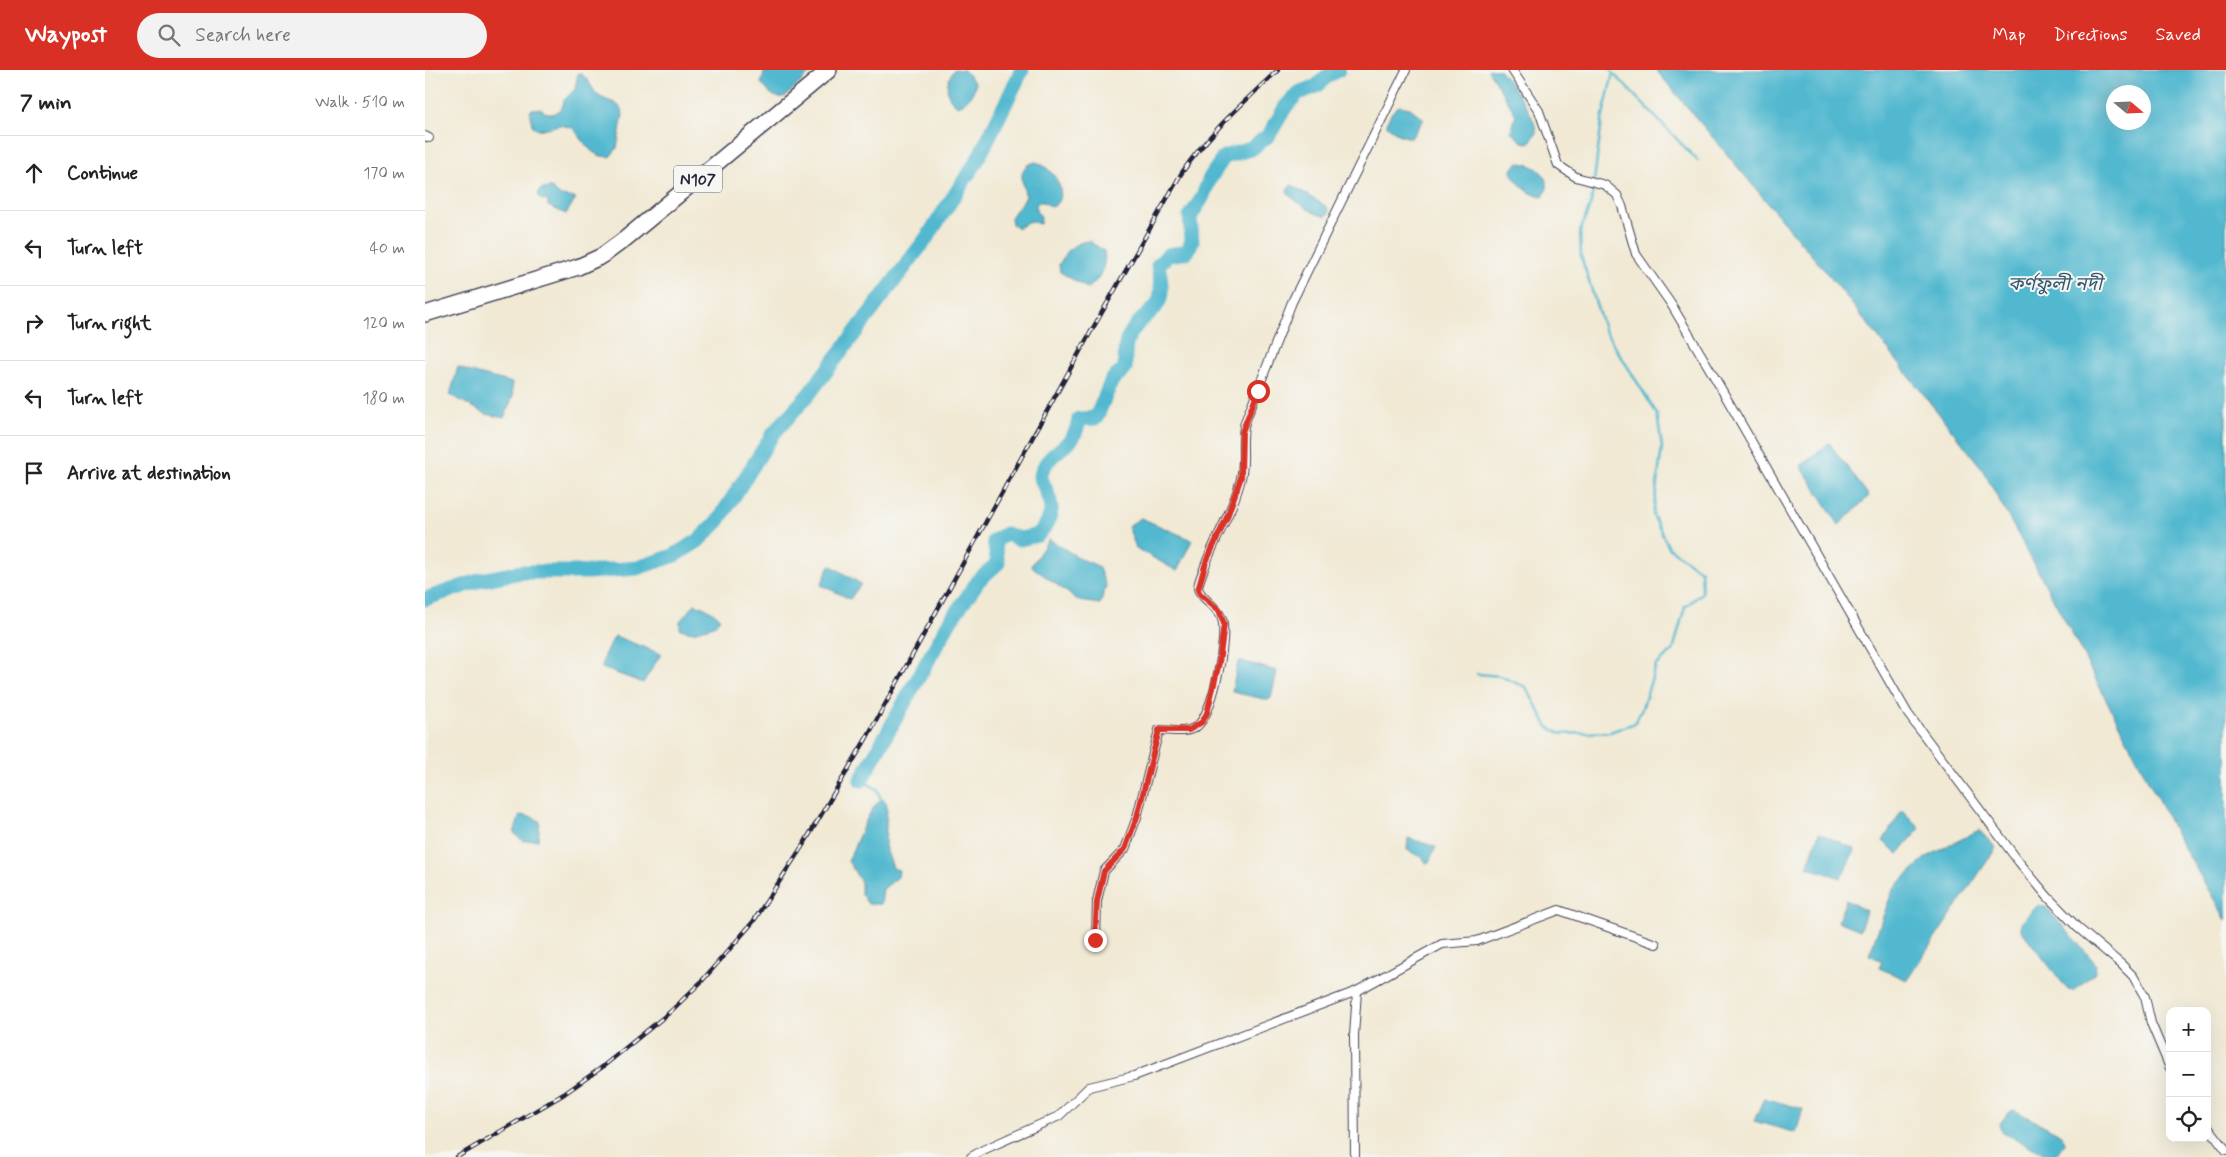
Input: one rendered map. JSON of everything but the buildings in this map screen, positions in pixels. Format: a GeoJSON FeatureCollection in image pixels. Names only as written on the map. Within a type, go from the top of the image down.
{"type":"FeatureCollection","features":[{"type":"Feature","properties":{"kind":"highway","name":"N107"},"geometry":{"type":"LineString","coordinates":[[425,314],[591,262],[611,250],[829,70]]}},
{"type":"Feature","properties":{"kind":"street"},"geometry":{"type":"LineString","coordinates":[[1095,940],[1097,901],[1104,871],[1125,849],[1134,825],[1159,730],[1189,730],[1202,722],[1207,713],[1219,663],[1224,624],[1219,610],[1200,594],[1198,590],[1206,562],[1227,517],[1241,477],[1243,468],[1241,441],[1245,422],[1292,302],[1406,70]]}},
{"type":"Feature","properties":{"kind":"street"},"geometry":{"type":"LineString","coordinates":[[1512,70],[1539,111],[1558,165],[1576,177],[1605,185],[1617,195],[1636,254],[1671,304],[1715,378],[1908,714],[2019,862],[2047,896],[2078,928],[2133,976],[2145,997],[2151,1023],[2166,1061]]}},
{"type":"Feature","properties":{"kind":"street"},"geometry":{"type":"LineString","coordinates":[[971,1157],[1059,1116],[1089,1087],[1135,1076],[1357,991],[1441,944],[1477,941],[1559,910],[1656,944]]}},
{"type":"Feature","properties":{"kind":"street"},"geometry":{"type":"LineString","coordinates":[[1355,1157],[1353,1036],[1357,991]]}},
{"type":"Feature","properties":{"kind":"street"},"geometry":{"type":"LineString","coordinates":[[2211,1130],[2226,1150]]}},
{"type":"Feature","properties":{"kind":"water"},"geometry":{"type":"Polygon","coordinates":[[[765,70],[813,70],[786,96],[778,97],[769,92],[761,83],[765,70]]]}},
{"type":"Feature","properties":{"kind":"water"},"geometry":{"type":"Polygon","coordinates":[[[954,70],[964,70],[975,83],[970,97],[958,106],[950,99],[947,89],[949,79],[954,70]]]}},
{"type":"Feature","properties":{"kind":"water"},"geometry":{"type":"Polygon","coordinates":[[[1488,70],[1500,70],[1528,109],[1536,133],[1529,143],[1522,142],[1511,132],[1516,115],[1488,70]]]}},
{"type":"Feature","properties":{"kind":"water","name":"কর্ণফুলী নদী"},"geometry":{"type":"Polygon","coordinates":[[[1656,70],[2226,70],[2226,920],[2176,834],[2068,626],[1981,467],[1840,289],[1656,70]]]}},
{"type":"Feature","properties":{"kind":"water"},"geometry":{"type":"Polygon","coordinates":[[[578,73],[588,80],[599,96],[617,105],[622,110],[623,115],[617,148],[610,157],[591,151],[572,128],[560,125],[538,130],[532,125],[530,112],[532,109],[542,109],[544,112],[553,114],[562,108],[564,100],[575,89],[578,73]]]}},
{"type":"Feature","properties":{"kind":"water"},"geometry":{"type":"Polygon","coordinates":[[[1400,106],[1410,108],[1424,119],[1411,138],[1400,135],[1387,126],[1391,114],[1400,106]]]}},
{"type":"Feature","properties":{"kind":"water"},"geometry":{"type":"Polygon","coordinates":[[[1036,162],[1054,175],[1060,188],[1060,195],[1053,207],[1043,202],[1039,202],[1036,205],[1036,211],[1041,216],[1040,224],[1029,221],[1018,228],[1012,224],[1011,217],[1026,197],[1022,181],[1023,171],[1029,164],[1036,162]]]}},
{"type":"Feature","properties":{"kind":"water"},"geometry":{"type":"Polygon","coordinates":[[[1517,163],[1531,166],[1542,173],[1547,184],[1543,197],[1528,191],[1516,180],[1511,171],[1517,163]]]}},
{"type":"Feature","properties":{"kind":"water"},"geometry":{"type":"Polygon","coordinates":[[[1292,185],[1327,207],[1329,212],[1326,216],[1312,211],[1288,194],[1287,189],[1292,185]]]}},
{"type":"Feature","properties":{"kind":"water"},"geometry":{"type":"Polygon","coordinates":[[[551,188],[561,196],[576,198],[566,214],[548,206],[548,201],[540,199],[538,194],[541,189],[551,188]]]}},
{"type":"Feature","properties":{"kind":"water"},"geometry":{"type":"Polygon","coordinates":[[[1089,241],[1104,251],[1105,256],[1099,277],[1087,288],[1060,272],[1059,265],[1071,248],[1079,243],[1089,241]]]}},
{"type":"Feature","properties":{"kind":"water"},"geometry":{"type":"Polygon","coordinates":[[[458,367],[512,383],[513,396],[504,418],[486,414],[450,395],[458,367]]]}},
{"type":"Feature","properties":{"kind":"water"},"geometry":{"type":"Polygon","coordinates":[[[1829,443],[1869,496],[1839,525],[1801,466],[1829,443]]]}},
{"type":"Feature","properties":{"kind":"water"},"geometry":{"type":"Polygon","coordinates":[[[1141,518],[1192,540],[1177,571],[1136,548],[1128,526],[1141,518]]]}},
{"type":"Feature","properties":{"kind":"water"},"geometry":{"type":"Polygon","coordinates":[[[1049,539],[1081,559],[1098,566],[1106,586],[1100,604],[1079,601],[1031,566],[1049,539]]]}},
{"type":"Feature","properties":{"kind":"water"},"geometry":{"type":"Polygon","coordinates":[[[830,565],[861,584],[850,599],[821,585],[830,565]]]}},
{"type":"Feature","properties":{"kind":"water"},"geometry":{"type":"Polygon","coordinates":[[[695,604],[710,610],[720,618],[714,626],[693,632],[680,629],[680,621],[695,604]]]}},
{"type":"Feature","properties":{"kind":"water"},"geometry":{"type":"Polygon","coordinates":[[[615,636],[661,654],[643,683],[602,668],[604,655],[615,636]]]}},
{"type":"Feature","properties":{"kind":"water"},"geometry":{"type":"Polygon","coordinates":[[[1241,661],[1277,671],[1269,700],[1232,692],[1238,662],[1241,661]]]}},
{"type":"Feature","properties":{"kind":"water"},"geometry":{"type":"Polygon","coordinates":[[[882,799],[886,802],[887,808],[885,846],[893,868],[899,870],[898,877],[883,889],[881,904],[868,904],[861,894],[861,882],[848,861],[867,818],[882,799]]]}},
{"type":"Feature","properties":{"kind":"water"},"geometry":{"type":"Polygon","coordinates":[[[1902,810],[1920,828],[1898,854],[1883,841],[1902,810]]]}},
{"type":"Feature","properties":{"kind":"water"},"geometry":{"type":"Polygon","coordinates":[[[520,815],[532,817],[540,821],[538,840],[523,841],[514,833],[520,815]]]}},
{"type":"Feature","properties":{"kind":"water"},"geometry":{"type":"Polygon","coordinates":[[[1979,830],[1996,848],[1907,980],[1879,968],[1882,961],[1869,955],[1893,889],[1925,858],[1979,830]]]}},
{"type":"Feature","properties":{"kind":"water"},"geometry":{"type":"Polygon","coordinates":[[[1819,833],[1855,849],[1841,878],[1807,867],[1819,833]]]}},
{"type":"Feature","properties":{"kind":"water"},"geometry":{"type":"Polygon","coordinates":[[[1408,838],[1436,847],[1429,862],[1426,863],[1422,857],[1407,850],[1408,838]]]}},
{"type":"Feature","properties":{"kind":"water"},"geometry":{"type":"Polygon","coordinates":[[[1846,900],[1866,911],[1860,930],[1838,921],[1846,900]]]}},
{"type":"Feature","properties":{"kind":"water"},"geometry":{"type":"Polygon","coordinates":[[[2038,905],[2045,906],[2096,964],[2095,972],[2074,991],[2068,990],[2021,930],[2021,923],[2038,905]]]}},
{"type":"Feature","properties":{"kind":"water"},"geometry":{"type":"Polygon","coordinates":[[[1764,1098],[1803,1109],[1796,1133],[1754,1121],[1764,1098]]]}},
{"type":"Feature","properties":{"kind":"water"},"geometry":{"type":"Polygon","coordinates":[[[2014,1110],[2062,1135],[2064,1143],[2056,1155],[2051,1157],[2002,1132],[1999,1125],[2009,1112],[2014,1110]]]}},
{"type":"Feature","properties":{"kind":"waterway"},"geometry":{"type":"LineString","coordinates":[[425,599],[481,580],[521,572],[588,572],[637,568],[673,556],[698,541],[718,521],[773,434],[809,394],[928,236],[978,159],[1022,70]]}},
{"type":"Feature","properties":{"kind":"waterway"},"geometry":{"type":"LineString","coordinates":[[861,780],[950,621],[979,580],[998,563],[994,541],[1006,534],[1020,539],[1038,535],[1045,526],[1051,513],[1051,507],[1040,476],[1044,467],[1071,439],[1079,419],[1096,418],[1112,380],[1125,369],[1125,349],[1128,338],[1142,319],[1159,303],[1161,282],[1158,265],[1168,255],[1187,252],[1192,241],[1190,217],[1202,198],[1210,178],[1224,157],[1251,149],[1269,135],[1286,106],[1298,93],[1317,86],[1326,77],[1338,70]]}},
{"type":"Feature","properties":{"kind":"waterway"},"geometry":{"type":"LineString","coordinates":[[1477,674],[1500,676],[1526,687],[1548,727],[1561,734],[1610,732],[1635,723],[1642,709],[1656,665],[1673,651],[1685,607],[1702,593],[1701,571],[1669,548],[1653,515],[1662,447],[1657,414],[1604,329],[1581,256],[1580,232],[1591,203],[1602,120],[1613,73],[1611,70]]}},
{"type":"Feature","properties":{"kind":"waterway"},"geometry":{"type":"LineString","coordinates":[[1613,73],[1698,161]]}},
{"type":"Feature","properties":{"kind":"waterway"},"geometry":{"type":"LineString","coordinates":[[861,780],[877,789],[882,802]]}},
{"type":"Feature","properties":{"kind":"railway"},"geometry":{"type":"LineString","coordinates":[[457,1157],[564,1094],[601,1068],[670,1012],[701,982],[753,922],[805,842],[866,739],[1089,335],[1181,174],[1214,132],[1278,70]]}},
{"type":"Feature","properties":{"kind":"route"},"geometry":{"type":"LineString","coordinates":[[1095,940],[1097,901],[1104,871],[1125,849],[1137,817],[1159,730],[1189,730],[1202,722],[1207,713],[1219,663],[1224,624],[1219,610],[1200,594],[1198,590],[1206,562],[1238,489],[1243,468],[1242,432],[1258,391]]}}]}
